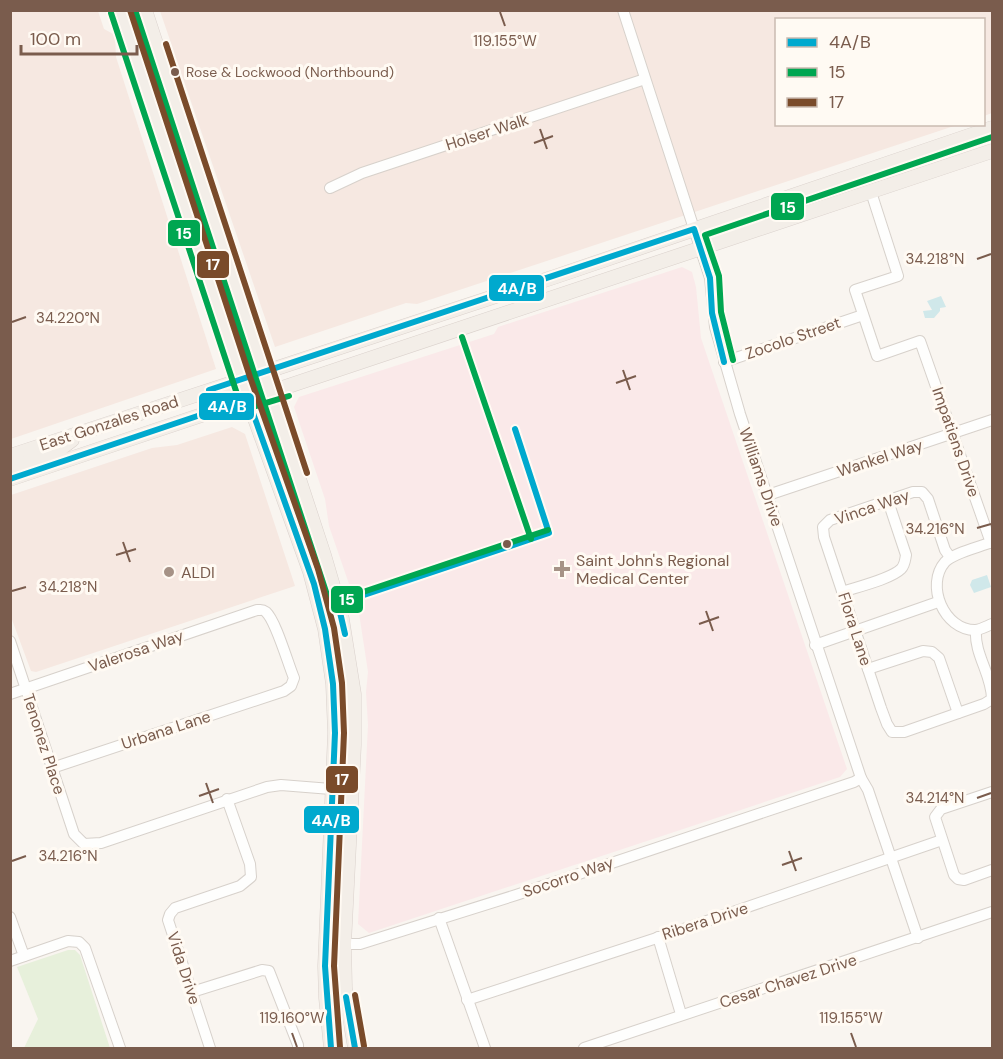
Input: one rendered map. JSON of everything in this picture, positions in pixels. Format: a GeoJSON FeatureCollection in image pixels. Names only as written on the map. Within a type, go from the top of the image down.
{"type":"FeatureCollection","features":[{"type":"Feature","properties":{"kind":"main road"},"geometry":{"type":"LineString","coordinates":[[120,10],[238,373],[310,572],[325,629],[333,684],[335,733],[325,966],[331,1048]]}},
{"type":"Feature","properties":{"kind":"main road"},"geometry":{"type":"LineString","coordinates":[[145,10],[276,407],[341,613],[348,651],[354,710],[344,944],[345,988],[355,1048]]}},
{"type":"Feature","properties":{"kind":"main road","name":"East Gonzales Road"},"geometry":{"type":"LineString","coordinates":[[10,456],[83,432],[238,373],[264,372],[554,277],[993,128]]}},
{"type":"Feature","properties":{"kind":"main road","name":"East Gonzales Road"},"geometry":{"type":"LineString","coordinates":[[10,479],[248,399],[472,328],[993,151]]}},
{"type":"Feature","properties":{"kind":"main road"},"geometry":{"type":"LineString","coordinates":[[472,328],[481,309],[544,288],[554,277]]}},
{"type":"Feature","properties":{"kind":"main road"},"geometry":{"type":"LineString","coordinates":[[10,469],[56,452],[83,432]]}},
{"type":"Feature","properties":{"kind":"street","name":"Williams Drive"},"geometry":{"type":"LineString","coordinates":[[623,10],[710,278],[713,320],[724,362],[815,645],[861,778],[868,790],[918,938]]}},
{"type":"Feature","properties":{"kind":"street","name":"Holser Walk"},"geometry":{"type":"LineString","coordinates":[[330,188],[364,172],[645,79]]}},
{"type":"Feature","properties":{"kind":"street"},"geometry":{"type":"LineString","coordinates":[[863,315],[855,290],[898,276],[871,192]]}},
{"type":"Feature","properties":{"kind":"street","name":"Zocolo Street"},"geometry":{"type":"LineString","coordinates":[[724,362],[863,315]]}},
{"type":"Feature","properties":{"kind":"street","name":"Impatiens Drive"},"geometry":{"type":"LineString","coordinates":[[863,315],[877,356],[920,341],[992,542]]}},
{"type":"Feature","properties":{"kind":"street","name":"Wankel Way"},"geometry":{"type":"LineString","coordinates":[[768,495],[993,420]]}},
{"type":"Feature","properties":{"kind":"street","name":"Vinca Way"},"geometry":{"type":"LineString","coordinates":[[825,525],[830,520],[913,492],[922,492],[928,498],[945,550],[950,557]]}},
{"type":"Feature","properties":{"kind":"street"},"geometry":{"type":"LineString","coordinates":[[842,592],[889,576],[905,564],[906,555],[888,501]]}},
{"type":"Feature","properties":{"kind":"street","name":"Flora Lane"},"geometry":{"type":"LineString","coordinates":[[825,525],[823,527],[824,537],[886,724],[893,732],[904,732],[958,713]]}},
{"type":"Feature","properties":{"kind":"street"},"geometry":{"type":"LineString","coordinates":[[992,542],[950,557],[943,564],[938,578],[938,602],[953,621],[966,628],[976,630],[993,624]]}},
{"type":"Feature","properties":{"kind":"street"},"geometry":{"type":"LineString","coordinates":[[815,645],[938,602]]}},
{"type":"Feature","properties":{"kind":"street","name":"Valerosa Way"},"geometry":{"type":"LineString","coordinates":[[10,694],[262,610],[268,614],[274,626],[294,678],[291,686],[281,692]]}},
{"type":"Feature","properties":{"kind":"street"},"geometry":{"type":"LineString","coordinates":[[868,669],[923,651],[932,652],[939,658],[958,713],[992,699],[988,663],[975,641],[976,630]]}},
{"type":"Feature","properties":{"kind":"street","name":"Tenonez Place"},"geometry":{"type":"LineString","coordinates":[[10,641],[74,834],[84,844],[101,843],[228,800]]}},
{"type":"Feature","properties":{"kind":"street","name":"Urbana Lane"},"geometry":{"type":"LineString","coordinates":[[52,768],[281,692]]}},
{"type":"Feature","properties":{"kind":"street","name":"Socorro Way"},"geometry":{"type":"LineString","coordinates":[[344,944],[360,944],[516,895],[861,778]]}},
{"type":"Feature","properties":{"kind":"street"},"geometry":{"type":"LineString","coordinates":[[228,800],[259,789],[281,785],[331,789],[342,794],[344,812],[350,826]]}},
{"type":"Feature","properties":{"kind":"street"},"geometry":{"type":"LineString","coordinates":[[993,792],[941,809],[935,817],[954,875],[958,879],[964,880],[993,870]]}},
{"type":"Feature","properties":{"kind":"street","name":"Vida Drive"},"geometry":{"type":"LineString","coordinates":[[210,1048],[168,920],[175,908],[240,886],[250,877],[252,870],[228,800]]}},
{"type":"Feature","properties":{"kind":"street","name":"Ribera Drive"},"geometry":{"type":"LineString","coordinates":[[467,1000],[942,840]]}},
{"type":"Feature","properties":{"kind":"street"},"geometry":{"type":"LineString","coordinates":[[329,876],[335,885],[335,936],[344,944]]}},
{"type":"Feature","properties":{"kind":"street","name":"Cesar Chavez Drive"},"geometry":{"type":"LineString","coordinates":[[584,1048],[993,912]]}},
{"type":"Feature","properties":{"kind":"street"},"geometry":{"type":"LineString","coordinates":[[10,917],[24,956]]}},
{"type":"Feature","properties":{"kind":"street"},"geometry":{"type":"LineString","coordinates":[[439,918],[485,1048]]}},
{"type":"Feature","properties":{"kind":"street"},"geometry":{"type":"LineString","coordinates":[[658,937],[681,1014]]}},
{"type":"Feature","properties":{"kind":"street"},"geometry":{"type":"LineString","coordinates":[[10,961],[68,942],[79,942],[85,948],[120,1048]]}},
{"type":"Feature","properties":{"kind":"street"},"geometry":{"type":"LineString","coordinates":[[192,992],[262,970],[270,971],[298,1048]]}},
{"type":"Feature","properties":{"kind":"shaded area"},"geometry":{"type":"Polygon","coordinates":[[[10,11],[98,11],[104,29],[115,35],[116,57],[216,369],[11,439],[10,11]]]}},
{"type":"Feature","properties":{"kind":"shaded area"},"geometry":{"type":"Polygon","coordinates":[[[160,11],[992,11],[992,113],[985,116],[985,18],[775,18],[775,126],[954,126],[417,304],[406,303],[275,347],[160,11]]]}},
{"type":"Feature","properties":{"kind":"shaded area","name":"Saint John's Regional Medical Center"},"geometry":{"type":"Polygon","coordinates":[[[682,267],[692,272],[696,287],[701,338],[847,769],[840,777],[369,933],[358,924],[368,725],[366,692],[368,672],[359,613],[329,526],[325,499],[294,407],[299,397],[494,334],[498,327],[682,267]]]}},
{"type":"Feature","properties":{"kind":"shaded area"},"geometry":{"type":"Polygon","coordinates":[[[232,427],[245,434],[295,586],[36,672],[31,671],[11,617],[11,495],[152,448],[177,445],[232,427]]]}},
{"type":"Feature","properties":{"kind":"green space"},"geometry":{"type":"Polygon","coordinates":[[[68,950],[75,950],[80,955],[110,1048],[24,1048],[38,1019],[17,967],[68,950]]]}},
{"type":"Feature","properties":{"kind":"water"},"geometry":{"type":"Polygon","coordinates":[[[941,296],[946,307],[940,308],[934,318],[925,318],[923,311],[932,310],[927,301],[941,296]]]}},
{"type":"Feature","properties":{"kind":"water"},"geometry":{"type":"Polygon","coordinates":[[[987,575],[991,587],[974,593],[970,585],[972,580],[987,575]]]}},
{"type":"Feature","properties":{"kind":"transit line","name":"17"},"geometry":{"type":"LineString","coordinates":[[130,10],[250,377],[318,569],[334,628],[342,683],[344,733],[334,966],[340,1047]]}},
{"type":"Feature","properties":{"kind":"transit line","name":"15"},"geometry":{"type":"LineString","coordinates":[[111,13],[240,403],[243,407],[249,408],[289,396]]}},
{"type":"Feature","properties":{"kind":"transit line","name":"15"},"geometry":{"type":"LineString","coordinates":[[136,13],[329,601],[339,604],[357,594],[548,530]]}},
{"type":"Feature","properties":{"kind":"transit line","name":"17"},"geometry":{"type":"LineString","coordinates":[[166,44],[307,473]]}},
{"type":"Feature","properties":{"kind":"transit line","name":"15"},"geometry":{"type":"LineString","coordinates":[[733,360],[721,312],[719,276],[705,235],[992,137]]}},
{"type":"Feature","properties":{"kind":"transit line","name":"4A/B"},"geometry":{"type":"LineString","coordinates":[[209,390],[694,229],[710,278],[712,313],[724,362]]}},
{"type":"Feature","properties":{"kind":"transit line","name":"15"},"geometry":{"type":"LineString","coordinates":[[462,337],[531,539]]}},
{"type":"Feature","properties":{"kind":"transit line","name":"4A/B"},"geometry":{"type":"LineString","coordinates":[[10,479],[248,399],[314,584],[325,629],[333,684],[335,733],[325,966],[331,1048]]}},
{"type":"Feature","properties":{"kind":"transit line","name":"4A/B"},"geometry":{"type":"LineString","coordinates":[[345,634],[336,595],[355,598],[549,533],[515,429]]}},
{"type":"Feature","properties":{"kind":"transit line","name":"17"},"geometry":{"type":"LineString","coordinates":[[355,995],[364,1046]]}},
{"type":"Feature","properties":{"kind":"transit line","name":"4A/B"},"geometry":{"type":"LineString","coordinates":[[346,997],[355,1048]]}},
{"type":"Feature","properties":{"kind":"place","name":"Rose & Lockwood (Northbound)"},"geometry":{"type":"Point","coordinates":[175,72]}},
{"type":"Feature","properties":{"kind":"place","name":"Saint John's Regional Medical Center"},"geometry":{"type":"Point","coordinates":[562,569]}},
{"type":"Feature","properties":{"kind":"place","name":"ALDI"},"geometry":{"type":"Point","coordinates":[169,572]}}]}
